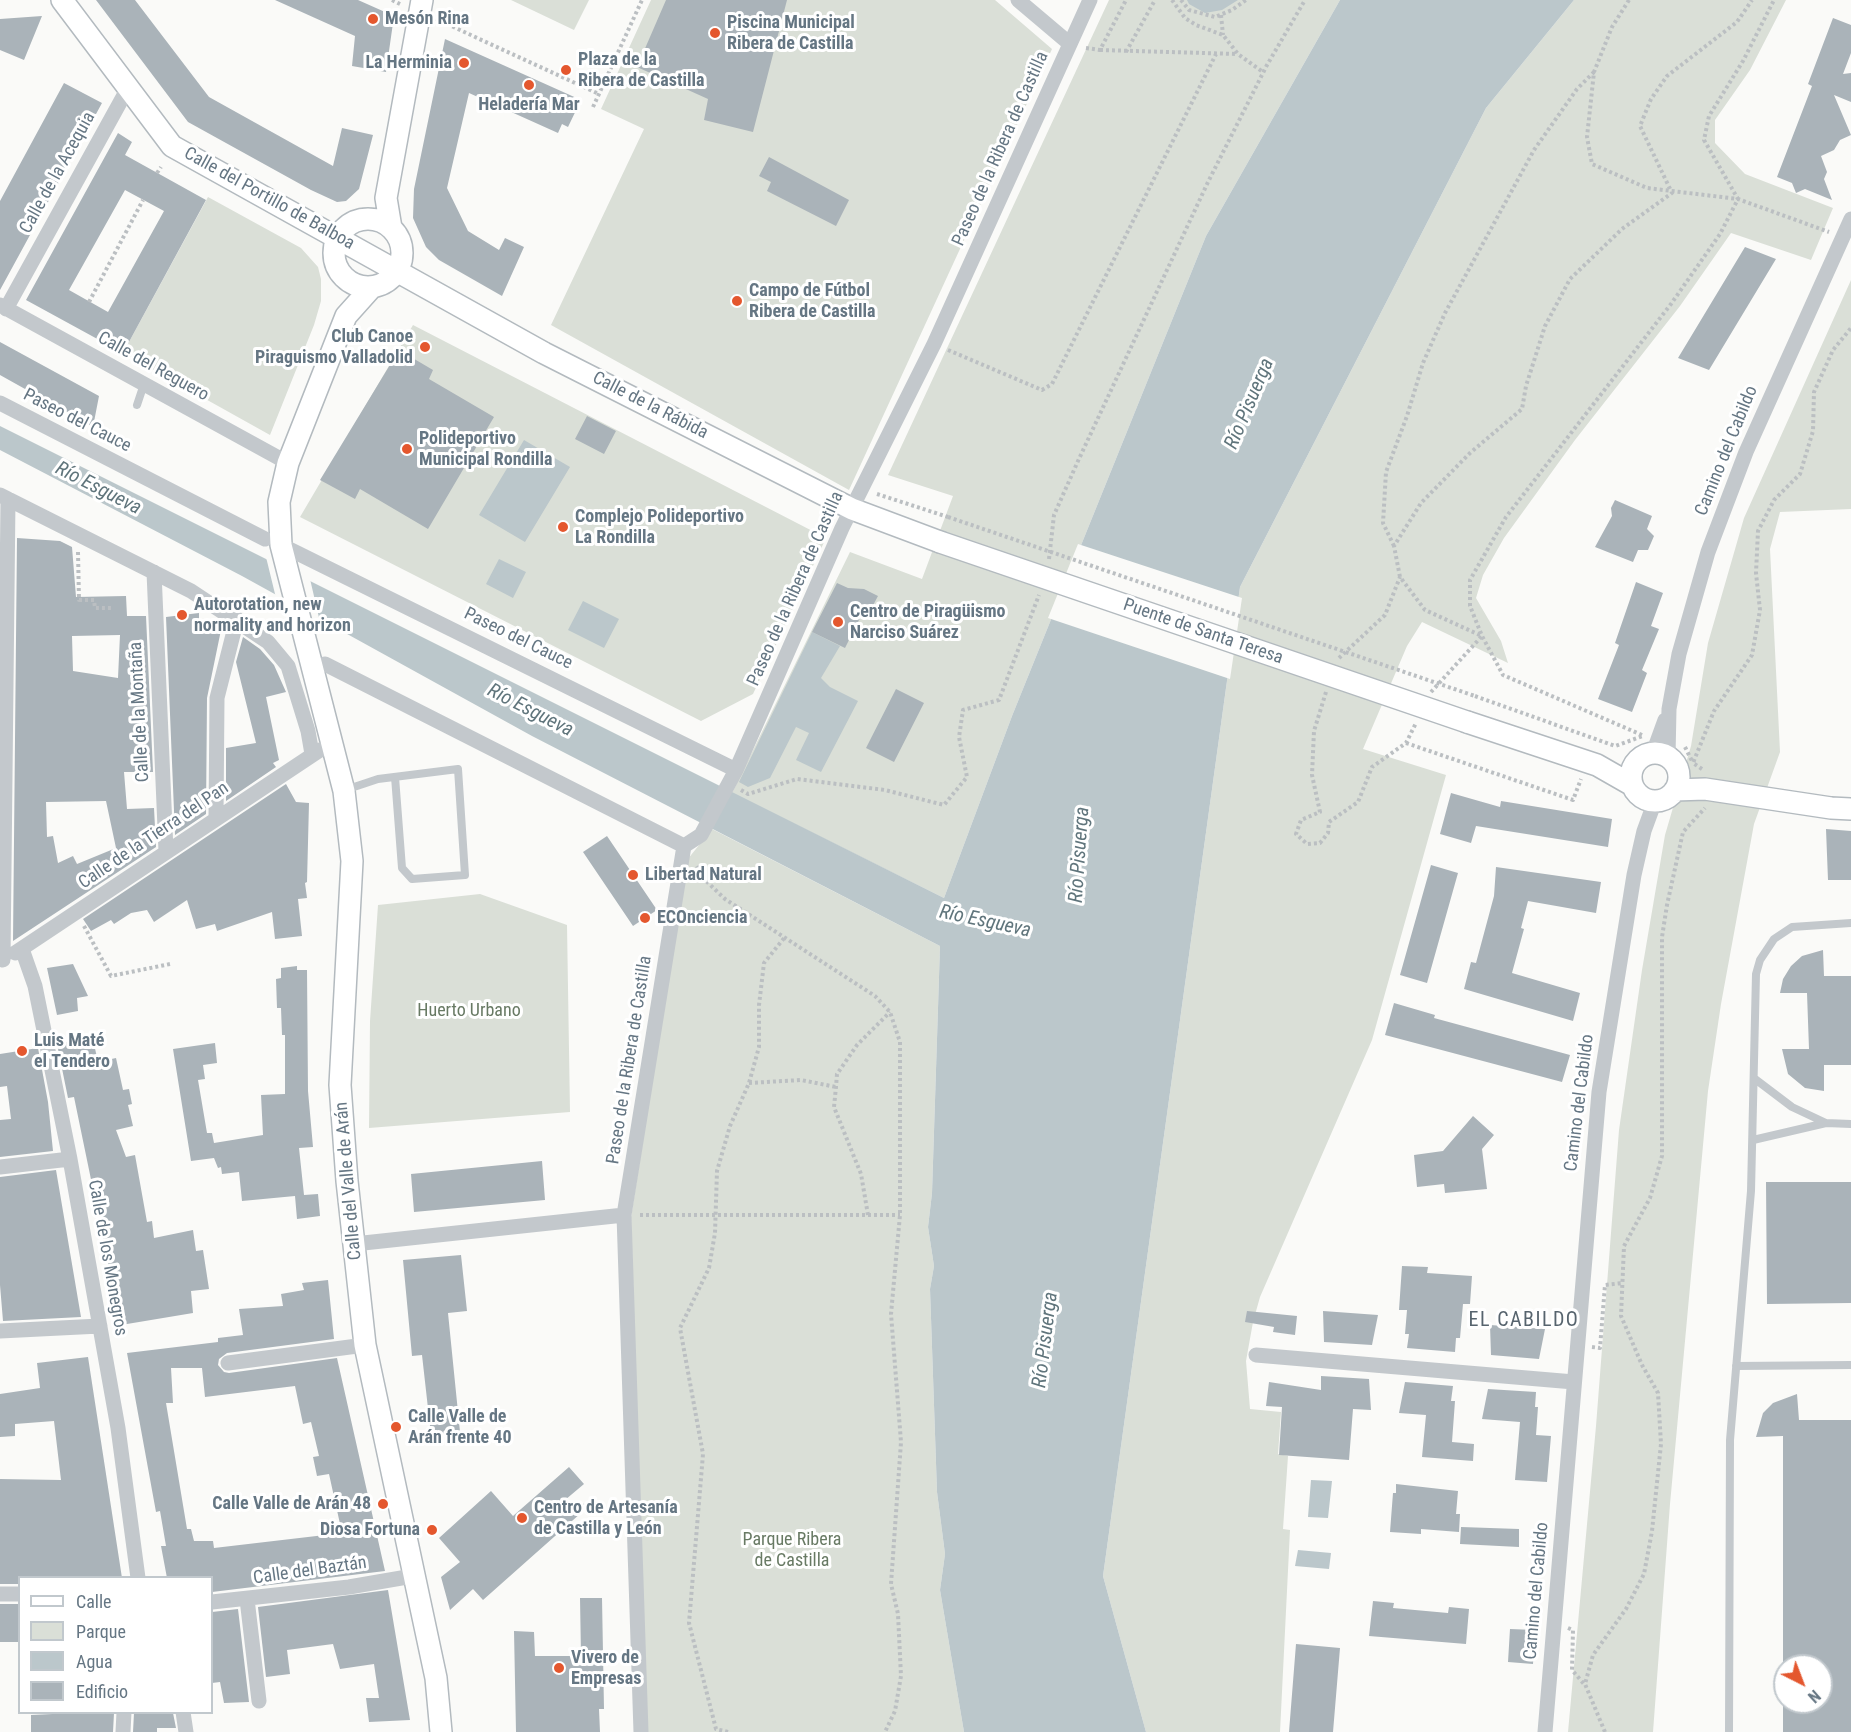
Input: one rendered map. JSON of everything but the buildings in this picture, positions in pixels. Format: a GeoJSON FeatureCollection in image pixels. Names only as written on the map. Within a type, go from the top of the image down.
{"type":"FeatureCollection","features":[{"type":"Feature","properties":{"kind":"street","name":"Calle del Portillo de Balboa"},"geometry":{"type":"LineString","coordinates":[[62,0],[172,146],[368,254]]}},
{"type":"Feature","properties":{"kind":"street"},"geometry":{"type":"LineString","coordinates":[[391,228],[386,198],[422,0]]}},
{"type":"Feature","properties":{"kind":"street"},"geometry":{"type":"LineString","coordinates":[[1018,0],[1070,44]]}},
{"type":"Feature","properties":{"kind":"street","name":"Paseo de la Ribera de Castilla"},"geometry":{"type":"LineString","coordinates":[[641,1732],[624,1215],[684,846],[701,835],[732,779],[852,509],[934,344],[1090,0]]}},
{"type":"Feature","properties":{"kind":"street","name":"Calle de la Acequia"},"geometry":{"type":"LineString","coordinates":[[3,307],[128,88]]}},
{"type":"Feature","properties":{"kind":"street"},"geometry":{"type":"LineString","coordinates":[[372,287],[362,287],[346,280],[336,266],[334,257],[337,238],[349,225],[367,219],[386,198]]}},
{"type":"Feature","properties":{"kind":"street"},"geometry":{"type":"LineString","coordinates":[[346,316],[372,287],[394,276],[398,269],[402,246],[391,228],[385,223],[367,219]]}},
{"type":"Feature","properties":{"kind":"street","name":"Camino del Cabildo"},"geometry":{"type":"LineString","coordinates":[[1669,769],[1670,709],[1679,654],[1708,552],[1746,452],[1851,219]]}},
{"type":"Feature","properties":{"kind":"street","name":"Calle de la Rábida"},"geometry":{"type":"LineString","coordinates":[[368,254],[523,342],[852,509],[940,542]]}},
{"type":"Feature","properties":{"kind":"street"},"geometry":{"type":"LineString","coordinates":[[346,280],[346,316]]}},
{"type":"Feature","properties":{"kind":"street","name":"Calle del Reguero"},"geometry":{"type":"LineString","coordinates":[[3,307],[288,463]]}},
{"type":"Feature","properties":{"kind":"street","name":"Calle del Valle de Arán"},"geometry":{"type":"LineString","coordinates":[[346,316],[288,463],[273,542],[303,628],[344,790],[352,861],[340,1085],[354,1244],[365,1345],[436,1678],[441,1732]]}},
{"type":"Feature","properties":{"kind":"street","name":"Paseo del Cauce"},"geometry":{"type":"LineString","coordinates":[[0,403],[732,779]]}},
{"type":"Feature","properties":{"kind":"street"},"geometry":{"type":"LineString","coordinates":[[2,962],[4,497],[154,572],[237,619],[268,642],[288,666],[308,731],[312,754]]}},
{"type":"Feature","properties":{"kind":"street","name":"Puente de Santa Teresa"},"geometry":{"type":"LineString","coordinates":[[940,542],[1467,722],[1589,771],[1641,788]]}},
{"type":"Feature","properties":{"kind":"street","name":"Calle de la Montaña"},"geometry":{"type":"LineString","coordinates":[[154,572],[166,851]]}},
{"type":"Feature","properties":{"kind":"street"},"geometry":{"type":"LineString","coordinates":[[216,817],[217,698],[237,619]]}},
{"type":"Feature","properties":{"kind":"street"},"geometry":{"type":"LineString","coordinates":[[325,664],[684,846]]}},
{"type":"Feature","properties":{"kind":"street","name":"Calle de la Tierra del Pan"},"geometry":{"type":"LineString","coordinates":[[2,962],[216,817],[312,754],[333,744]]}},
{"type":"Feature","properties":{"kind":"street"},"geometry":{"type":"LineString","coordinates":[[1669,769],[1666,798],[1641,788],[1645,754],[1708,789],[1831,808],[1851,808]]}},
{"type":"Feature","properties":{"kind":"street","name":"Camino del Cabildo"},"geometry":{"type":"LineString","coordinates":[[1545,1732],[1599,1092],[1634,875],[1644,831],[1641,788]]}},
{"type":"Feature","properties":{"kind":"street","name":"Calle de los Monegros"},"geometry":{"type":"LineString","coordinates":[[22,949],[35,986],[70,1159],[118,1428],[138,1576]]}},
{"type":"Feature","properties":{"kind":"street"},"geometry":{"type":"LineString","coordinates":[[0,1167],[70,1159]]}},
{"type":"Feature","properties":{"kind":"street"},"geometry":{"type":"LineString","coordinates":[[354,1244],[624,1215]]}},
{"type":"Feature","properties":{"kind":"street"},"geometry":{"type":"LineString","coordinates":[[0,1331],[100,1326]]}},
{"type":"Feature","properties":{"kind":"street"},"geometry":{"type":"LineString","coordinates":[[228,1363],[365,1345]]}},
{"type":"Feature","properties":{"kind":"street"},"geometry":{"type":"LineString","coordinates":[[1256,1354],[1574,1382]]}},
{"type":"Feature","properties":{"kind":"street","name":"Calle del Baztán"},"geometry":{"type":"LineString","coordinates":[[213,1602],[413,1576]]}},
{"type":"Feature","properties":{"kind":"street"},"geometry":{"type":"LineString","coordinates":[[0,1594],[18,1594]]}},
{"type":"Feature","properties":{"kind":"street"},"geometry":{"type":"LineString","coordinates":[[247,1599],[259,1701]]}},
{"type":"Feature","properties":{"kind":"street"},"geometry":{"type":"LineString","coordinates":[[123,1732],[124,1714]]}},
{"type":"Feature","properties":{"kind":"street"},"geometry":{"type":"LineString","coordinates":[[183,1714],[186,1732]]}},
{"type":"Feature","properties":{"kind":"lane"},"geometry":{"type":"LineString","coordinates":[[137,405],[144,384]]}},
{"type":"Feature","properties":{"kind":"lane"},"geometry":{"type":"LineString","coordinates":[[344,790],[378,779],[458,769],[465,875],[412,879],[402,868],[395,777]]}},
{"type":"Feature","properties":{"kind":"lane"},"geometry":{"type":"LineString","coordinates":[[1729,1732],[1730,1440],[1753,1140],[1756,974],[1760,960],[1774,939],[1792,927],[1851,923]]}},
{"type":"Feature","properties":{"kind":"lane"},"geometry":{"type":"LineString","coordinates":[[1755,1079],[1792,1107],[1826,1124]]}},
{"type":"Feature","properties":{"kind":"lane"},"geometry":{"type":"LineString","coordinates":[[1753,1140],[1826,1124],[1851,1124]]}},
{"type":"Feature","properties":{"kind":"lane"},"geometry":{"type":"LineString","coordinates":[[1736,1366],[1851,1365]]}},
{"type":"Feature","properties":{"kind":"path"},"geometry":{"type":"LineString","coordinates":[[392,0],[400,4]]}},
{"type":"Feature","properties":{"kind":"path"},"geometry":{"type":"LineString","coordinates":[[593,107],[642,0]]}},
{"type":"Feature","properties":{"kind":"path"},"geometry":{"type":"LineString","coordinates":[[1100,50],[1126,0]]}},
{"type":"Feature","properties":{"kind":"path"},"geometry":{"type":"LineString","coordinates":[[1126,52],[1155,0]]}},
{"type":"Feature","properties":{"kind":"path"},"geometry":{"type":"LineString","coordinates":[[1172,0],[1185,18],[1196,25],[1223,35],[1238,54],[1263,72]]}},
{"type":"Feature","properties":{"kind":"path"},"geometry":{"type":"LineString","coordinates":[[1181,0],[1189,10],[1215,17],[1246,0]]}},
{"type":"Feature","properties":{"kind":"path"},"geometry":{"type":"LineString","coordinates":[[1048,570],[1054,515],[1203,193],[1263,72],[1305,0]]}},
{"type":"Feature","properties":{"kind":"path"},"geometry":{"type":"LineString","coordinates":[[1629,0],[1612,27],[1594,72],[1587,137],[1592,164],[1647,188],[1672,193],[1738,199],[1844,237]]}},
{"type":"Feature","properties":{"kind":"path"},"geometry":{"type":"LineString","coordinates":[[1672,193],[1640,126],[1651,99],[1667,76],[1737,22],[1752,0]]}},
{"type":"Feature","properties":{"kind":"path"},"geometry":{"type":"LineString","coordinates":[[1738,199],[1704,140],[1708,116],[1743,61],[1774,0]]}},
{"type":"Feature","properties":{"kind":"path"},"geometry":{"type":"LineString","coordinates":[[1221,15],[1223,35]]}},
{"type":"Feature","properties":{"kind":"path"},"geometry":{"type":"LineString","coordinates":[[436,19],[599,94]]}},
{"type":"Feature","properties":{"kind":"path"},"geometry":{"type":"LineString","coordinates":[[1070,44],[1126,52],[1238,54]]}},
{"type":"Feature","properties":{"kind":"path"},"geometry":{"type":"LineString","coordinates":[[934,344],[1042,390],[1052,384],[1216,54]]}},
{"type":"Feature","properties":{"kind":"path"},"geometry":{"type":"LineString","coordinates":[[1482,636],[1425,610],[1400,577],[1395,546],[1383,523],[1386,472],[1407,416],[1423,363],[1445,313],[1534,150],[1577,89],[1594,72]]}},
{"type":"Feature","properties":{"kind":"path","name":"Calle del Portillo de Balboa"},"geometry":{"type":"LineString","coordinates":[[157,173],[161,166]]}},
{"type":"Feature","properties":{"kind":"path"},"geometry":{"type":"LineString","coordinates":[[1395,546],[1421,503],[1470,453],[1522,410],[1526,386],[1545,326],[1570,279],[1622,229],[1672,193]]}},
{"type":"Feature","properties":{"kind":"path"},"geometry":{"type":"LineString","coordinates":[[862,490],[1475,696],[1616,746],[1644,736],[1503,675],[1482,636],[1470,606],[1470,580],[1506,517],[1671,304],[1720,234],[1738,199]]}},
{"type":"Feature","properties":{"kind":"path"},"geometry":{"type":"LineString","coordinates":[[89,302],[143,200]]}},
{"type":"Feature","properties":{"kind":"path"},"geometry":{"type":"LineString","coordinates":[[1585,1684],[1593,1655],[1626,1609],[1644,1574],[1652,1531],[1661,1444],[1658,1393],[1642,1365],[1621,1316],[1622,1283],[1624,1246],[1650,1198],[1662,1156],[1662,937],[1667,905],[1683,832],[1710,803],[1708,789],[1714,778],[1693,763],[1714,711],[1752,655],[1760,610],[1756,573],[1758,531],[1774,500],[1800,474],[1813,431],[1814,392],[1833,350],[1851,328]]}},
{"type":"Feature","properties":{"kind":"path"},"geometry":{"type":"LineString","coordinates":[[77,533],[79,600],[94,600],[94,608],[113,608]]}},
{"type":"Feature","properties":{"kind":"path"},"geometry":{"type":"LineString","coordinates":[[1335,661],[1385,615],[1400,577]]}},
{"type":"Feature","properties":{"kind":"path"},"geometry":{"type":"LineString","coordinates":[[732,779],[748,794],[797,779],[885,790],[944,805],[967,777],[959,737],[963,710],[999,700],[1041,589]]}},
{"type":"Feature","properties":{"kind":"path"},"geometry":{"type":"LineString","coordinates":[[1427,700],[1432,689],[1482,636]]}},
{"type":"Feature","properties":{"kind":"path"},"geometry":{"type":"LineString","coordinates":[[1329,681],[1314,731],[1312,775],[1320,812],[1301,820],[1296,834],[1307,844],[1320,843],[1328,833],[1329,822],[1358,802],[1372,767],[1406,743],[1416,721]]}},
{"type":"Feature","properties":{"kind":"path"},"geometry":{"type":"LineString","coordinates":[[1406,743],[1573,800],[1589,771]]}},
{"type":"Feature","properties":{"kind":"path"},"geometry":{"type":"LineString","coordinates":[[684,846],[705,880],[725,899],[875,996],[890,1012],[900,1042],[900,1215],[891,1314],[901,1442],[891,1584],[898,1614],[901,1676],[896,1711],[885,1732]]}},
{"type":"Feature","properties":{"kind":"path"},"geometry":{"type":"LineString","coordinates":[[77,912],[111,976],[170,964]]}},
{"type":"Feature","properties":{"kind":"path"},"geometry":{"type":"LineString","coordinates":[[728,1732],[716,1730],[688,1623],[703,1454],[680,1328],[709,1268],[715,1233],[717,1170],[730,1126],[749,1083],[759,1047],[759,1005],[764,963],[785,937]]}},
{"type":"Feature","properties":{"kind":"path"},"geometry":{"type":"LineString","coordinates":[[868,1215],[861,1174],[834,1107],[837,1074],[857,1045],[890,1012]]}},
{"type":"Feature","properties":{"kind":"path"},"geometry":{"type":"LineString","coordinates":[[749,1083],[801,1080],[836,1087]]}},
{"type":"Feature","properties":{"kind":"path"},"geometry":{"type":"LineString","coordinates":[[624,1215],[900,1215]]}},
{"type":"Feature","properties":{"kind":"path"},"geometry":{"type":"LineString","coordinates":[[1577,1346],[1600,1348],[1605,1285],[1622,1283]]}},
{"type":"Feature","properties":{"kind":"path"},"geometry":{"type":"LineString","coordinates":[[1554,1624],[1574,1630],[1572,1670],[1585,1684],[1605,1732]]}},
{"type":"Feature","properties":{"kind":"green space"},"geometry":{"type":"Polygon","coordinates":[[[511,0],[589,0],[574,30],[511,0]]]}},
{"type":"Feature","properties":{"kind":"green space"},"geometry":{"type":"Polygon","coordinates":[[[651,0],[995,0],[1052,49],[849,490],[551,325],[644,129],[601,109],[651,0]]]}},
{"type":"Feature","properties":{"kind":"green space"},"geometry":{"type":"Polygon","coordinates":[[[1109,0],[1340,0],[1206,236],[1012,716],[944,898],[732,793],[850,552],[922,579],[953,496],[888,475],[1109,0]]]}},
{"type":"Feature","properties":{"kind":"green space"},"geometry":{"type":"Polygon","coordinates":[[[1574,0],[1786,0],[1750,70],[1715,120],[1715,143],[1745,174],[1833,208],[1811,260],[1731,233],[1680,306],[1575,440],[1504,538],[1483,575],[1476,598],[1501,641],[1508,663],[1422,622],[1407,646],[1363,749],[1446,775],[1372,1040],[1260,1297],[1246,1361],[1250,1409],[1281,1412],[1278,1454],[1288,1456],[1283,1529],[1290,1530],[1280,1732],[1146,1732],[1103,1576],[1240,587],[1486,108],[1574,0]]]}},
{"type":"Feature","properties":{"kind":"green space"},"geometry":{"type":"Polygon","coordinates":[[[208,197],[301,248],[318,267],[321,279],[321,301],[314,325],[270,435],[123,353],[208,197]]]}},
{"type":"Feature","properties":{"kind":"green space"},"geometry":{"type":"Polygon","coordinates":[[[1851,280],[1851,509],[1780,512],[1770,549],[1780,752],[1754,824],[1721,1004],[1708,1091],[1670,1504],[1653,1732],[1568,1732],[1596,1426],[1619,1130],[1642,970],[1665,835],[1691,746],[1708,643],[1744,518],[1851,280]]]}},
{"type":"Feature","properties":{"kind":"green space","name":"Complejo Polideportivo La Rondilla"},"geometry":{"type":"Polygon","coordinates":[[[413,325],[826,538],[753,694],[701,721],[300,517],[413,325]]]}},
{"type":"Feature","properties":{"kind":"green space","name":"Parque Ribera de Castilla"},"geometry":{"type":"Polygon","coordinates":[[[712,829],[940,946],[932,1193],[928,1227],[934,1266],[930,1289],[937,1492],[945,1554],[940,1590],[964,1732],[647,1732],[631,1217],[687,860],[712,829]]]}},
{"type":"Feature","properties":{"kind":"green space","name":"Huerto Urbano"},"geometry":{"type":"Polygon","coordinates":[[[480,894],[567,925],[570,1112],[369,1128],[370,1021],[378,905],[480,894]]]}},
{"type":"Feature","properties":{"kind":"water"},"geometry":{"type":"Polygon","coordinates":[[[1187,0],[1238,0],[1222,10],[1205,13],[1189,4],[1187,0]]]}},
{"type":"Feature","properties":{"kind":"water"},"geometry":{"type":"Polygon","coordinates":[[[1340,0],[1574,0],[1486,108],[1240,587],[1103,1576],[1146,1732],[964,1732],[940,1590],[945,1554],[937,1492],[930,1289],[934,1266],[928,1227],[932,1193],[940,946],[532,736],[242,576],[0,450],[0,426],[944,898],[1012,716],[1206,236],[1340,0]]]}},
{"type":"Feature","properties":{"kind":"water"},"geometry":{"type":"Polygon","coordinates":[[[524,440],[570,467],[525,542],[479,515],[524,440]]]}},
{"type":"Feature","properties":{"kind":"water"},"geometry":{"type":"Polygon","coordinates":[[[499,559],[526,572],[513,598],[486,584],[499,559]]]}},
{"type":"Feature","properties":{"kind":"water"},"geometry":{"type":"Polygon","coordinates":[[[583,601],[619,619],[604,648],[568,630],[583,601]]]}},
{"type":"Feature","properties":{"kind":"water"},"geometry":{"type":"Polygon","coordinates":[[[812,632],[840,646],[821,678],[830,687],[858,701],[821,772],[796,760],[809,733],[796,727],[770,778],[748,787],[739,782],[812,632]]]}},
{"type":"Feature","properties":{"kind":"water"},"geometry":{"type":"Polygon","coordinates":[[[1311,1480],[1332,1481],[1328,1518],[1308,1517],[1311,1480]]]}},
{"type":"Feature","properties":{"kind":"water"},"geometry":{"type":"Polygon","coordinates":[[[1298,1550],[1331,1553],[1329,1569],[1295,1566],[1298,1550]]]}},
{"type":"Feature","properties":{"kind":"pier"},"geometry":{"type":"Polygon","coordinates":[[[1078,544],[1242,598],[1230,679],[1048,618],[1078,544]]]}},
{"type":"Feature","properties":{"kind":"pier"},"geometry":{"type":"Polygon","coordinates":[[[266,557],[310,579],[320,622],[276,598],[266,557]]]}},
{"type":"Feature","properties":{"kind":"place","name":"Mesón Rina"},"geometry":{"type":"Point","coordinates":[373,19]}},
{"type":"Feature","properties":{"kind":"place","name":"Piscina Municipal Ribera de Castilla"},"geometry":{"type":"Point","coordinates":[715,33]}},
{"type":"Feature","properties":{"kind":"place","name":"La Herminia"},"geometry":{"type":"Point","coordinates":[464,63]}},
{"type":"Feature","properties":{"kind":"place","name":"Plaza de la Ribera de Castilla"},"geometry":{"type":"Point","coordinates":[566,70]}},
{"type":"Feature","properties":{"kind":"place","name":"Heladería Mar"},"geometry":{"type":"Point","coordinates":[529,85]}},
{"type":"Feature","properties":{"kind":"place","name":"Campo de Fútbol Ribera de Castilla"},"geometry":{"type":"Point","coordinates":[737,301]}},
{"type":"Feature","properties":{"kind":"place","name":"Club Canoe Piraguismo Valladolid"},"geometry":{"type":"Point","coordinates":[425,347]}},
{"type":"Feature","properties":{"kind":"place","name":"Polideportivo Municipal Rondilla"},"geometry":{"type":"Point","coordinates":[407,449]}},
{"type":"Feature","properties":{"kind":"place","name":"Complejo Polideportivo La Rondilla"},"geometry":{"type":"Point","coordinates":[563,527]}},
{"type":"Feature","properties":{"kind":"place","name":"Autorotation, new normality and horizon"},"geometry":{"type":"Point","coordinates":[182,615]}},
{"type":"Feature","properties":{"kind":"place","name":"Centro de Piragüismo Narciso Suárez"},"geometry":{"type":"Point","coordinates":[838,622]}},
{"type":"Feature","properties":{"kind":"place","name":"Libertad Natural"},"geometry":{"type":"Point","coordinates":[633,875]}},
{"type":"Feature","properties":{"kind":"place","name":"ECOnciencia"},"geometry":{"type":"Point","coordinates":[645,918]}},
{"type":"Feature","properties":{"kind":"place","name":"Luis Maté el Tendero"},"geometry":{"type":"Point","coordinates":[22,1051]}},
{"type":"Feature","properties":{"kind":"place","name":"Calle Valle de Arán frente 40"},"geometry":{"type":"Point","coordinates":[396,1427]}},
{"type":"Feature","properties":{"kind":"place","name":"Calle Valle de Arán 48"},"geometry":{"type":"Point","coordinates":[383,1504]}},
{"type":"Feature","properties":{"kind":"place","name":"Centro de Artesanía de Castilla y León"},"geometry":{"type":"Point","coordinates":[522,1518]}},
{"type":"Feature","properties":{"kind":"place","name":"Diosa Fortuna"},"geometry":{"type":"Point","coordinates":[432,1530]}},
{"type":"Feature","properties":{"kind":"place","name":"Vivero de Empresas"},"geometry":{"type":"Point","coordinates":[559,1668]}},
{"type":"Feature","properties":{"kind":"district","name":"EL CABILDO"},"geometry":{"type":"Point","coordinates":[1524,1321]}},
{"type":"Feature","properties":{"kind":"water label","name":"Río Pisuerga"},"geometry":{"type":"Point","coordinates":[1250,404]}},
{"type":"Feature","properties":{"kind":"water label","name":"Río Esgueva"},"geometry":{"type":"Point","coordinates":[98,489]}},
{"type":"Feature","properties":{"kind":"water label","name":"Río Esgueva"},"geometry":{"type":"Point","coordinates":[530,711]}},
{"type":"Feature","properties":{"kind":"water label","name":"Río Pisuerga"},"geometry":{"type":"Point","coordinates":[1080,855]}},
{"type":"Feature","properties":{"kind":"water label","name":"Río Esgueva"},"geometry":{"type":"Point","coordinates":[985,922]}},
{"type":"Feature","properties":{"kind":"water label","name":"Río Pisuerga"},"geometry":{"type":"Point","coordinates":[1046,1340]}}]}
